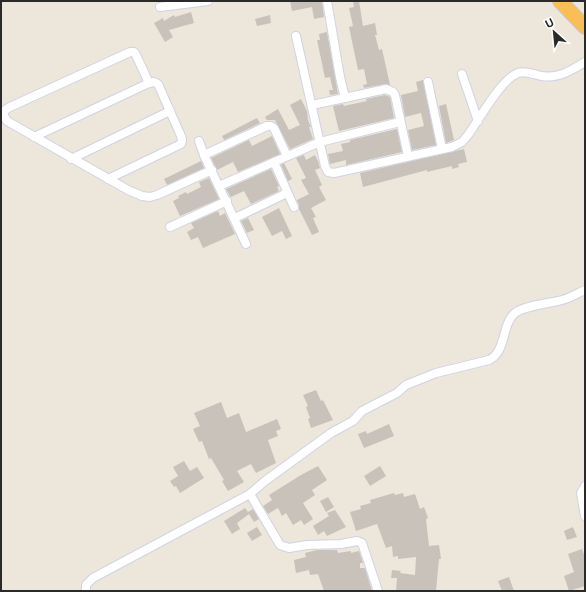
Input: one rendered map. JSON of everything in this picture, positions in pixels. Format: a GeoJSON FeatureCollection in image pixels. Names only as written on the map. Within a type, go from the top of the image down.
{"type":"FeatureCollection","features":[{"type":"Feature","properties":{"kind":"highway"},"geometry":{"type":"LineString","coordinates":[[560,1],[585,27]]}},
{"type":"Feature","properties":{"kind":"street"},"geometry":{"type":"LineString","coordinates":[[160,7],[208,1]]}},
{"type":"Feature","properties":{"kind":"street"},"geometry":{"type":"LineString","coordinates":[[327,1],[345,98]]}},
{"type":"Feature","properties":{"kind":"street"},"geometry":{"type":"LineString","coordinates":[[296,36],[325,166],[328,172],[334,173],[452,147],[462,142],[502,85],[513,75],[519,72],[526,72],[552,77],[573,70],[585,62]]}},
{"type":"Feature","properties":{"kind":"street"},"geometry":{"type":"LineString","coordinates":[[149,83],[136,54],[134,52],[130,52],[5,110],[3,114],[7,121],[71,159],[134,193],[150,197],[157,195],[212,170]]}},
{"type":"Feature","properties":{"kind":"street"},"geometry":{"type":"LineString","coordinates":[[462,74],[478,121]]}},
{"type":"Feature","properties":{"kind":"street"},"geometry":{"type":"LineString","coordinates":[[34,137],[149,83],[154,82],[158,84],[181,136],[181,144],[108,179]]}},
{"type":"Feature","properties":{"kind":"street"},"geometry":{"type":"LineString","coordinates":[[428,82],[442,149]]}},
{"type":"Feature","properties":{"kind":"street"},"geometry":{"type":"LineString","coordinates":[[312,105],[386,89],[390,90],[395,95],[408,156]]}},
{"type":"Feature","properties":{"kind":"street"},"geometry":{"type":"LineString","coordinates":[[71,159],[170,111]]}},
{"type":"Feature","properties":{"kind":"street"},"geometry":{"type":"LineString","coordinates":[[219,186],[320,142],[400,122]]}},
{"type":"Feature","properties":{"kind":"street"},"geometry":{"type":"LineString","coordinates":[[204,155],[267,126],[270,126],[274,128],[288,156]]}},
{"type":"Feature","properties":{"kind":"street"},"geometry":{"type":"LineString","coordinates":[[199,141],[204,155],[246,244]]}},
{"type":"Feature","properties":{"kind":"street"},"geometry":{"type":"LineString","coordinates":[[274,162],[294,207]]}},
{"type":"Feature","properties":{"kind":"street"},"geometry":{"type":"LineString","coordinates":[[235,218],[287,193]]}},
{"type":"Feature","properties":{"kind":"street"},"geometry":{"type":"LineString","coordinates":[[170,227],[227,201]]}},
{"type":"Feature","properties":{"kind":"street"},"geometry":{"type":"LineString","coordinates":[[86,591],[86,585],[92,578],[250,494],[265,481],[331,433],[353,421],[362,411],[397,393],[406,385],[436,373],[495,358],[509,321],[516,312],[565,299],[585,290]]}},
{"type":"Feature","properties":{"kind":"street"},"geometry":{"type":"LineString","coordinates":[[585,486],[581,493],[585,516]]}},
{"type":"Feature","properties":{"kind":"street"},"geometry":{"type":"LineString","coordinates":[[250,494],[280,545],[283,547],[289,548],[307,545],[341,544],[357,541],[362,544],[378,591]]}},
{"type":"Feature","properties":{"kind":"building"},"geometry":{"type":"Polygon","coordinates":[[[290,1],[322,1],[324,17],[314,19],[312,7],[292,11],[290,1]]]}},
{"type":"Feature","properties":{"kind":"building"},"geometry":{"type":"Polygon","coordinates":[[[353,1],[359,1],[363,26],[375,23],[377,35],[375,35],[379,50],[382,49],[390,85],[385,84],[364,88],[363,85],[367,84],[364,69],[358,70],[349,27],[353,26],[349,8],[354,7],[353,1]]]}},
{"type":"Feature","properties":{"kind":"building"},"geometry":{"type":"Polygon","coordinates":[[[191,12],[194,23],[169,30],[173,37],[165,42],[154,23],[163,18],[164,21],[174,15],[175,17],[191,12]]]}},
{"type":"Feature","properties":{"kind":"building"},"geometry":{"type":"Polygon","coordinates":[[[270,15],[271,23],[257,26],[255,19],[270,15]]]}},
{"type":"Feature","properties":{"kind":"building"},"geometry":{"type":"Polygon","coordinates":[[[327,32],[338,94],[330,95],[329,90],[333,90],[330,77],[325,78],[317,40],[320,40],[319,34],[327,32]]]}},
{"type":"Feature","properties":{"kind":"building"},"geometry":{"type":"Polygon","coordinates":[[[423,80],[436,145],[412,150],[408,130],[424,126],[421,113],[405,117],[401,95],[418,91],[416,82],[423,80]]]}},
{"type":"Feature","properties":{"kind":"building"},"geometry":{"type":"Polygon","coordinates":[[[385,95],[390,97],[394,118],[339,131],[333,106],[343,104],[344,106],[385,95]]]}},
{"type":"Feature","properties":{"kind":"building"},"geometry":{"type":"Polygon","coordinates":[[[301,99],[307,111],[308,120],[311,127],[309,127],[313,139],[290,149],[275,120],[267,120],[265,117],[278,109],[289,130],[300,125],[290,105],[301,99]]]}},
{"type":"Feature","properties":{"kind":"building"},"geometry":{"type":"Polygon","coordinates":[[[446,104],[454,140],[446,143],[439,106],[446,104]]]}},
{"type":"Feature","properties":{"kind":"building"},"geometry":{"type":"Polygon","coordinates":[[[257,118],[260,123],[224,140],[222,136],[257,118]]]}},
{"type":"Feature","properties":{"kind":"building"},"geometry":{"type":"Polygon","coordinates":[[[397,129],[402,152],[346,165],[346,160],[330,164],[328,154],[343,151],[341,144],[350,142],[350,140],[397,129]]]}},
{"type":"Feature","properties":{"kind":"building"},"geometry":{"type":"Polygon","coordinates":[[[272,136],[280,154],[238,172],[233,162],[217,170],[211,158],[249,140],[252,146],[272,136]]]}},
{"type":"Feature","properties":{"kind":"building"},"geometry":{"type":"Polygon","coordinates":[[[464,149],[467,162],[458,164],[459,167],[452,169],[452,166],[427,172],[427,170],[363,187],[360,173],[464,149]]]}},
{"type":"Feature","properties":{"kind":"building"},"geometry":{"type":"Polygon","coordinates":[[[304,155],[306,160],[315,155],[318,161],[320,168],[315,170],[322,185],[319,187],[326,200],[311,208],[316,217],[313,218],[319,232],[312,235],[299,209],[297,200],[309,194],[301,180],[306,178],[296,158],[304,155]]]}},
{"type":"Feature","properties":{"kind":"building"},"geometry":{"type":"Polygon","coordinates":[[[201,161],[204,168],[167,185],[164,179],[201,161]]]}},
{"type":"Feature","properties":{"kind":"building"},"geometry":{"type":"Polygon","coordinates":[[[284,163],[292,179],[288,181],[281,165],[284,163]]]}},
{"type":"Feature","properties":{"kind":"building"},"geometry":{"type":"Polygon","coordinates":[[[271,169],[279,186],[277,187],[279,191],[251,204],[244,191],[231,197],[226,189],[271,169]]]}},
{"type":"Feature","properties":{"kind":"building"},"geometry":{"type":"Polygon","coordinates":[[[209,178],[219,199],[180,216],[173,201],[179,198],[178,196],[186,192],[187,194],[201,187],[199,182],[209,178]]]}},
{"type":"Feature","properties":{"kind":"building"},"geometry":{"type":"Polygon","coordinates":[[[279,208],[292,236],[286,239],[282,231],[272,236],[262,217],[279,208]]]}},
{"type":"Feature","properties":{"kind":"building"},"geometry":{"type":"Polygon","coordinates":[[[218,211],[220,216],[225,213],[235,234],[203,248],[198,237],[191,240],[187,232],[194,228],[191,223],[218,211]]]}},
{"type":"Feature","properties":{"kind":"building"},"geometry":{"type":"Polygon","coordinates":[[[248,218],[254,230],[247,233],[241,221],[248,218]]]}},
{"type":"Feature","properties":{"kind":"building"},"geometry":{"type":"Polygon","coordinates":[[[316,390],[333,420],[311,428],[308,419],[310,418],[306,407],[308,406],[303,395],[316,390]]]}},
{"type":"Feature","properties":{"kind":"building"},"geometry":{"type":"Polygon","coordinates":[[[221,402],[227,418],[239,413],[246,432],[277,419],[281,429],[276,431],[278,436],[268,440],[276,463],[256,473],[251,464],[237,471],[244,482],[228,491],[222,481],[224,480],[211,458],[209,459],[202,441],[199,442],[193,429],[200,426],[194,413],[221,402]]]}},
{"type":"Feature","properties":{"kind":"building"},"geometry":{"type":"Polygon","coordinates":[[[389,424],[394,436],[364,448],[358,434],[366,431],[367,434],[389,424]]]}},
{"type":"Feature","properties":{"kind":"building"},"geometry":{"type":"Polygon","coordinates":[[[184,461],[190,471],[197,467],[204,478],[180,493],[176,486],[174,487],[170,481],[178,476],[173,467],[184,461]]]}},
{"type":"Feature","properties":{"kind":"building"},"geometry":{"type":"Polygon","coordinates":[[[318,466],[327,480],[312,490],[315,495],[303,503],[313,519],[304,525],[301,520],[293,525],[286,513],[282,516],[278,508],[268,514],[263,506],[272,500],[269,495],[318,466]]]}},
{"type":"Feature","properties":{"kind":"building"},"geometry":{"type":"Polygon","coordinates":[[[380,466],[386,476],[370,486],[364,476],[380,466]]]}},
{"type":"Feature","properties":{"kind":"building"},"geometry":{"type":"Polygon","coordinates":[[[394,493],[395,495],[403,493],[404,497],[415,494],[420,509],[424,507],[428,518],[426,519],[429,546],[439,545],[441,559],[439,559],[436,591],[396,591],[397,578],[391,578],[392,570],[401,571],[400,573],[415,575],[416,557],[398,559],[398,556],[393,557],[392,546],[386,548],[377,524],[356,531],[350,512],[361,509],[360,506],[371,503],[370,500],[394,493]]]}},
{"type":"Feature","properties":{"kind":"building"},"geometry":{"type":"Polygon","coordinates":[[[328,497],[334,507],[326,512],[320,501],[328,497]]]}},
{"type":"Feature","properties":{"kind":"building"},"geometry":{"type":"Polygon","coordinates":[[[245,508],[248,512],[253,509],[259,519],[254,522],[249,514],[237,523],[240,529],[232,534],[224,521],[245,508]]]}},
{"type":"Feature","properties":{"kind":"building"},"geometry":{"type":"Polygon","coordinates":[[[335,510],[346,527],[327,536],[324,531],[318,535],[313,526],[329,516],[327,513],[335,510]]]}},
{"type":"Feature","properties":{"kind":"building"},"geometry":{"type":"Polygon","coordinates":[[[257,527],[262,535],[252,541],[247,533],[257,527]]]}},
{"type":"Feature","properties":{"kind":"building"},"geometry":{"type":"Polygon","coordinates":[[[573,527],[577,537],[567,540],[564,531],[573,527]]]}},
{"type":"Feature","properties":{"kind":"building"},"geometry":{"type":"Polygon","coordinates":[[[582,549],[585,557],[585,586],[569,591],[564,576],[574,572],[568,554],[582,549]]]}},
{"type":"Feature","properties":{"kind":"building"},"geometry":{"type":"Polygon","coordinates":[[[317,550],[337,550],[338,553],[351,551],[351,553],[359,551],[363,563],[360,563],[360,568],[365,568],[372,591],[324,591],[318,574],[310,575],[309,570],[296,573],[294,560],[306,557],[305,553],[317,550]]]}},
{"type":"Feature","properties":{"kind":"building"},"geometry":{"type":"Polygon","coordinates":[[[509,577],[514,591],[502,591],[498,581],[509,577]]]}}]}
